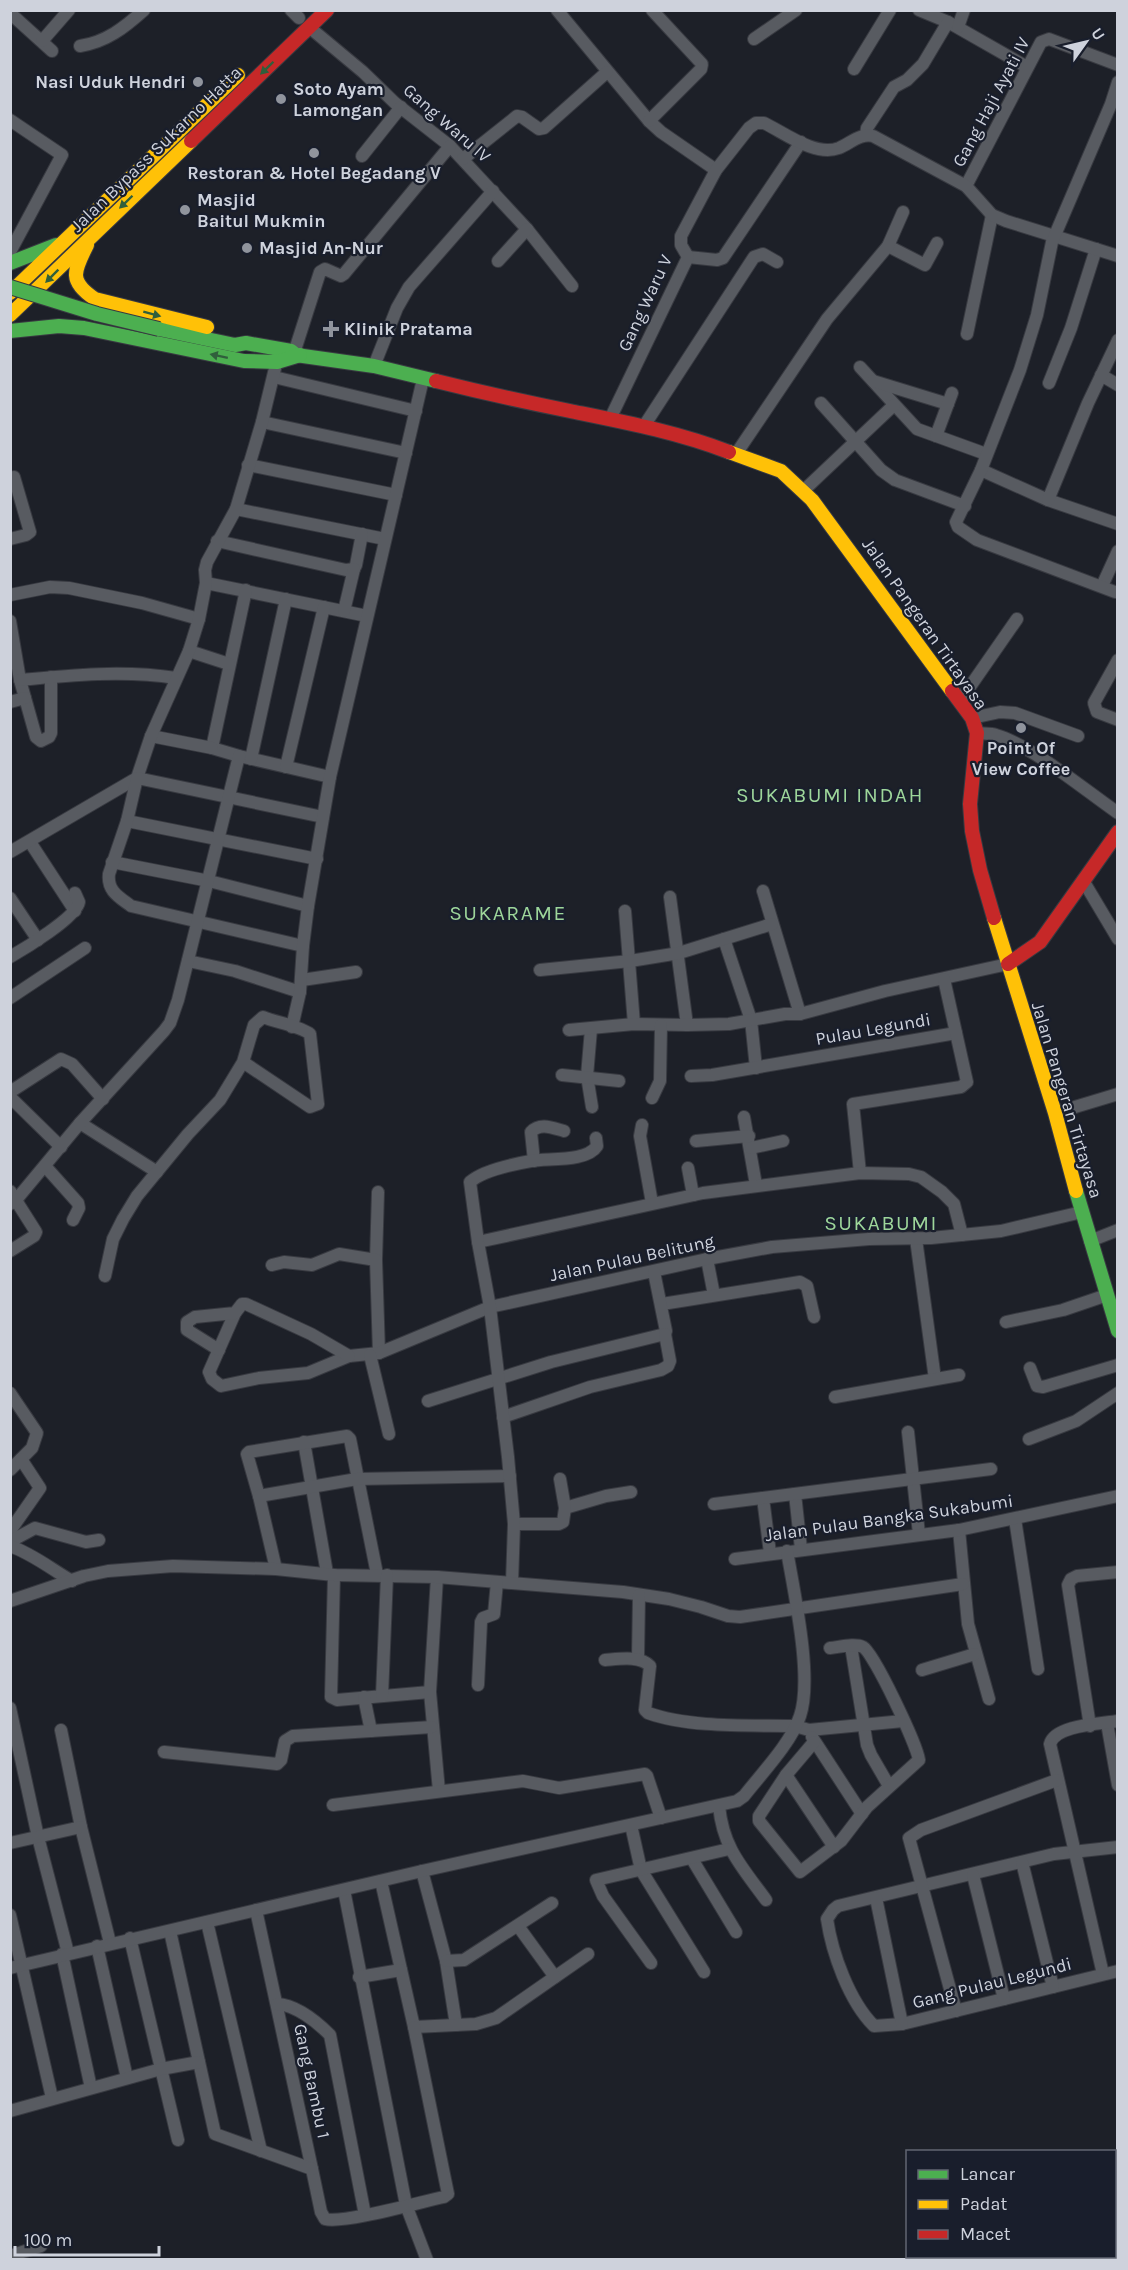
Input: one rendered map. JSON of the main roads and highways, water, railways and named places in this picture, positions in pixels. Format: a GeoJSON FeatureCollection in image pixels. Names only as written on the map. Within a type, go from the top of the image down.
{"type":"FeatureCollection","features":[{"type":"Feature","properties":{"kind":"main road","name":"Jalan Bypass Sukarno Hatta"},"geometry":{"type":"LineString","coordinates":[[10,315],[91,235],[299,18],[327,10]]}},
{"type":"Feature","properties":{"kind":"main road","name":"Jalan Bypass Sukarno Hatta"},"geometry":{"type":"LineString","coordinates":[[10,293],[248,66]]}},
{"type":"Feature","properties":{"kind":"main road"},"geometry":{"type":"LineString","coordinates":[[91,235],[76,264],[75,277],[81,290],[95,299]]}},
{"type":"Feature","properties":{"kind":"main road"},"geometry":{"type":"LineString","coordinates":[[10,263],[63,241]]}},
{"type":"Feature","properties":{"kind":"main road","name":"Jalan Pangeran Tirtayasa"},"geometry":{"type":"LineString","coordinates":[[10,287],[97,314],[235,345],[244,351],[277,359]]}},
{"type":"Feature","properties":{"kind":"main road","name":"Jalan Pangeran Tirtayasa"},"geometry":{"type":"LineString","coordinates":[[84,328],[64,310],[67,298],[75,296],[95,299],[244,335],[298,354],[374,366],[423,379],[644,426],[701,441],[781,471],[803,491],[836,530],[972,718],[977,733],[970,804],[972,831],[980,870],[1031,1040],[1056,1113],[1090,1241],[1118,1331]]}},
{"type":"Feature","properties":{"kind":"main road","name":"Jalan Pangeran Tirtayasa"},"geometry":{"type":"LineString","coordinates":[[10,331],[59,326],[84,328],[243,361],[277,359],[298,354]]}},
{"type":"Feature","properties":{"kind":"main road","name":"Jalan Pangeran Tirtayasa"},"geometry":{"type":"LineString","coordinates":[[235,345],[246,343],[298,354]]}},
{"type":"Feature","properties":{"kind":"main road"},"geometry":{"type":"LineString","coordinates":[[1008,964],[1040,942],[1118,832]]}},
{"type":"Feature","properties":{"kind":"place","name":"Nasi Uduk Hendri"},"geometry":{"type":"Point","coordinates":[198,82]}},
{"type":"Feature","properties":{"kind":"place","name":"Soto Ayam Lamongan"},"geometry":{"type":"Point","coordinates":[281,99]}},
{"type":"Feature","properties":{"kind":"place","name":"Restoran & Hotel Begadang V"},"geometry":{"type":"Point","coordinates":[314,153]}},
{"type":"Feature","properties":{"kind":"place","name":"Masjid Baitul Mukmin"},"geometry":{"type":"Point","coordinates":[185,210]}},
{"type":"Feature","properties":{"kind":"place","name":"Masjid An-Nur"},"geometry":{"type":"Point","coordinates":[247,248]}},
{"type":"Feature","properties":{"kind":"place","name":"Klinik Pratama"},"geometry":{"type":"Point","coordinates":[331,329]}},
{"type":"Feature","properties":{"kind":"place","name":"Point Of View Coffee"},"geometry":{"type":"Point","coordinates":[1021,728]}},
{"type":"Feature","properties":{"kind":"district","name":"SUKABUMI INDAH"},"geometry":{"type":"Point","coordinates":[830,795]}},
{"type":"Feature","properties":{"kind":"district","name":"SUKARAME"},"geometry":{"type":"Point","coordinates":[508,913]}},
{"type":"Feature","properties":{"kind":"district","name":"SUKABUMI"},"geometry":{"type":"Point","coordinates":[881,1223]}}]}
